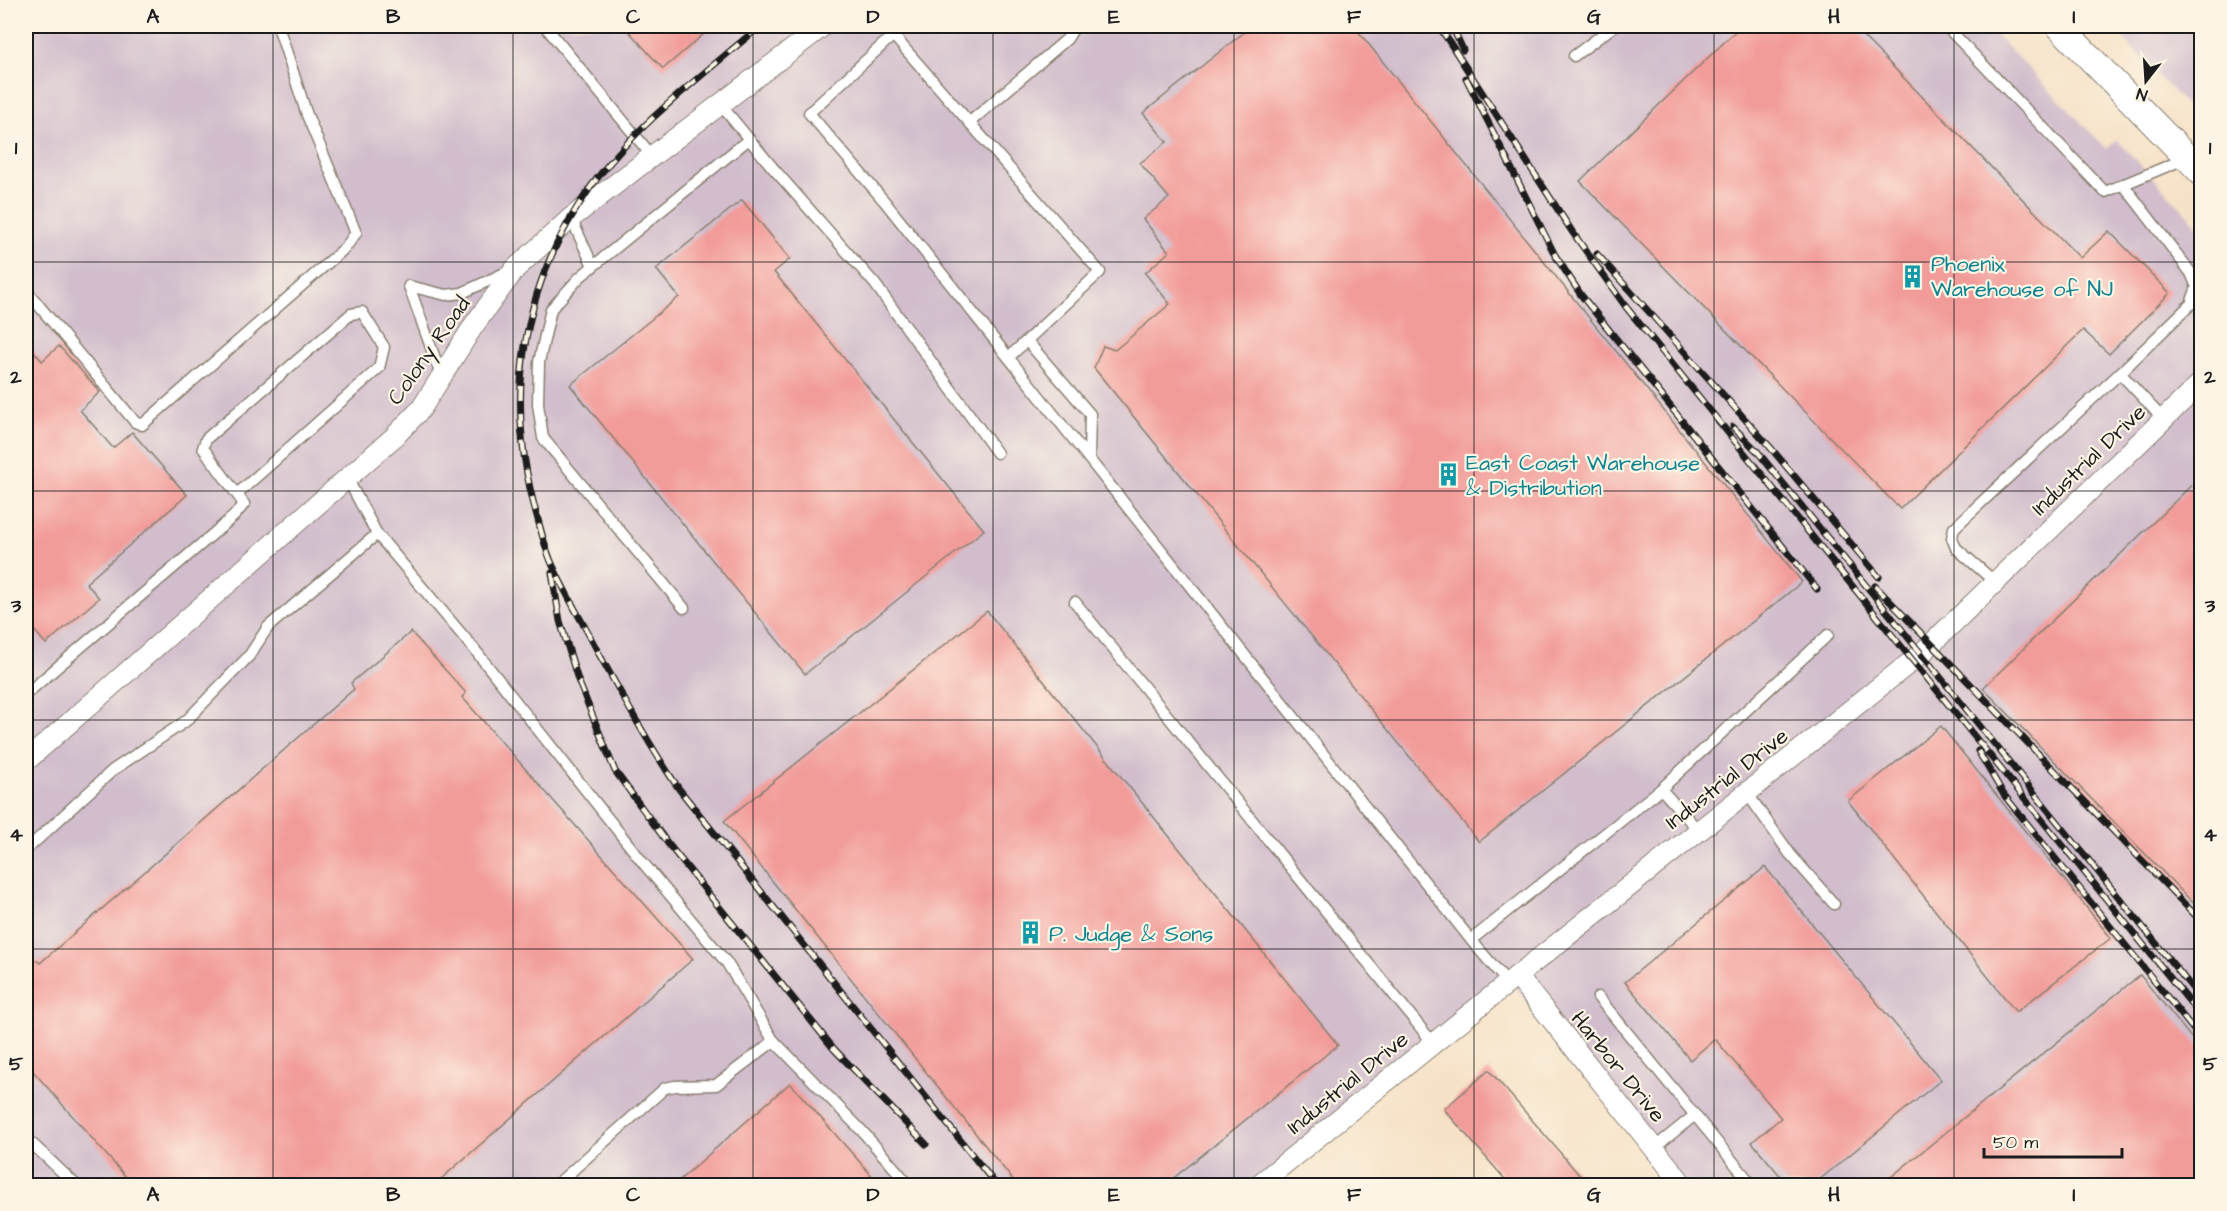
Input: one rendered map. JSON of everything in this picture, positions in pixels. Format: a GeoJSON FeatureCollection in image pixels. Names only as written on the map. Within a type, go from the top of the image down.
{"type":"FeatureCollection","features":[{"type":"Feature","properties":{"kind":"street","name":"Colony Road"},"geometry":{"type":"LineString","coordinates":[[26,761],[394,437],[421,409],[474,325],[515,268],[571,218],[823,26]]}},
{"type":"Feature","properties":{"kind":"street"},"geometry":{"type":"LineString","coordinates":[[2059,26],[2194,165]]}},
{"type":"Feature","properties":{"kind":"street","name":"Industrial Drive"},"geometry":{"type":"LineString","coordinates":[[1257,1185],[1922,653],[2202,382]]}},
{"type":"Feature","properties":{"kind":"street","name":"Harbor Drive"},"geometry":{"type":"LineString","coordinates":[[1512,979],[1684,1185]]}},
{"type":"Feature","properties":{"kind":"lane"},"geometry":{"type":"LineString","coordinates":[[26,290],[135,422],[142,425],[345,248],[356,233],[307,115],[278,26]]}},
{"type":"Feature","properties":{"kind":"lane"},"geometry":{"type":"LineString","coordinates":[[545,26],[652,156]]}},
{"type":"Feature","properties":{"kind":"lane"},"geometry":{"type":"LineString","coordinates":[[878,26],[892,34],[1100,272],[1009,357]]}},
{"type":"Feature","properties":{"kind":"lane"},"geometry":{"type":"LineString","coordinates":[[903,26],[809,112],[885,202],[1009,357],[1471,940],[1512,979]]}},
{"type":"Feature","properties":{"kind":"lane"},"geometry":{"type":"LineString","coordinates":[[970,122],[1067,39],[1075,26]]}},
{"type":"Feature","properties":{"kind":"lane"},"geometry":{"type":"LineString","coordinates":[[1574,57],[1614,26]]}},
{"type":"Feature","properties":{"kind":"lane"},"geometry":{"type":"LineString","coordinates":[[1946,26],[2105,192],[2123,184],[2194,165]]}},
{"type":"Feature","properties":{"kind":"lane"},"geometry":{"type":"LineString","coordinates":[[720,104],[772,168],[875,284],[997,453]]}},
{"type":"Feature","properties":{"kind":"lane"},"geometry":{"type":"LineString","coordinates":[[684,608],[543,438],[538,404],[539,362],[551,309],[579,277],[749,139]]}},
{"type":"Feature","properties":{"kind":"lane"},"geometry":{"type":"LineString","coordinates":[[1995,582],[1956,548],[1952,538],[1954,528],[2191,304],[2197,287],[2191,273],[2123,184]]}},
{"type":"Feature","properties":{"kind":"lane"},"geometry":{"type":"LineString","coordinates":[[571,218],[593,266]]}},
{"type":"Feature","properties":{"kind":"lane"},"geometry":{"type":"LineString","coordinates":[[442,378],[409,286],[446,295],[462,293],[515,268]]}},
{"type":"Feature","properties":{"kind":"lane"},"geometry":{"type":"LineString","coordinates":[[26,694],[234,516],[244,504],[203,448],[206,439],[351,314],[362,312],[384,347],[379,368],[237,494]]}},
{"type":"Feature","properties":{"kind":"lane"},"geometry":{"type":"LineString","coordinates":[[1027,340],[1090,414],[1089,458]]}},
{"type":"Feature","properties":{"kind":"lane"},"geometry":{"type":"LineString","coordinates":[[2120,373],[2163,419]]}},
{"type":"Feature","properties":{"kind":"lane"},"geometry":{"type":"LineString","coordinates":[[347,478],[378,534],[475,650],[644,864],[727,963],[774,1041],[862,1131],[910,1185]]}},
{"type":"Feature","properties":{"kind":"lane"},"geometry":{"type":"LineString","coordinates":[[26,850],[113,770],[186,721],[249,656],[268,627],[378,534]]}},
{"type":"Feature","properties":{"kind":"lane"},"geometry":{"type":"LineString","coordinates":[[1075,602],[1433,1043]]}},
{"type":"Feature","properties":{"kind":"lane"},"geometry":{"type":"LineString","coordinates":[[1471,940],[1661,789],[1828,634]]}},
{"type":"Feature","properties":{"kind":"lane"},"geometry":{"type":"LineString","coordinates":[[1661,789],[1699,831]]}},
{"type":"Feature","properties":{"kind":"lane"},"geometry":{"type":"LineString","coordinates":[[1747,793],[1790,854],[1834,904]]}},
{"type":"Feature","properties":{"kind":"lane"},"geometry":{"type":"LineString","coordinates":[[1598,996],[1753,1185]]}},
{"type":"Feature","properties":{"kind":"lane"},"geometry":{"type":"LineString","coordinates":[[555,1185],[665,1088],[716,1085],[774,1041]]}},
{"type":"Feature","properties":{"kind":"lane"},"geometry":{"type":"LineString","coordinates":[[1654,1148],[1695,1115]]}},
{"type":"Feature","properties":{"kind":"lane"},"geometry":{"type":"LineString","coordinates":[[26,1138],[77,1185]]}},
{"type":"Feature","properties":{"kind":"shaded area"},"geometry":{"type":"Polygon","coordinates":[[[26,26],[1987,26],[2107,149],[2117,140],[2201,229],[2201,1185],[1678,1185],[1510,981],[1257,1185],[26,1185],[26,26]]]}},
{"type":"Feature","properties":{"kind":"shaded area"},"geometry":{"type":"Polygon","coordinates":[[[2111,26],[2201,26],[2201,121],[2111,26]]]}},
{"type":"Feature","properties":{"kind":"building"},"geometry":{"type":"Polygon","coordinates":[[[624,26],[713,26],[663,69],[624,26]]]}},
{"type":"Feature","properties":{"kind":"building","name":"East Coast Warehouse & Distribution"},"geometry":{"type":"Polygon","coordinates":[[[1252,26],[1354,26],[1802,582],[1479,842],[1094,368],[1103,346],[1115,350],[1170,304],[1145,273],[1169,252],[1143,219],[1169,198],[1140,163],[1167,142],[1143,113],[1252,26]]]}},
{"type":"Feature","properties":{"kind":"building","name":"Phoenix Warehouse of NJ"},"geometry":{"type":"Polygon","coordinates":[[[1741,26],[1853,26],[2080,258],[2109,231],[2170,293],[2109,354],[2083,330],[1900,509],[1580,181],[1741,26]]]}},
{"type":"Feature","properties":{"kind":"building"},"geometry":{"type":"Polygon","coordinates":[[[742,200],[790,259],[774,272],[984,530],[805,674],[570,385],[679,297],[656,269],[742,200]]]}},
{"type":"Feature","properties":{"kind":"building"},"geometry":{"type":"Polygon","coordinates":[[[26,342],[42,361],[59,346],[100,392],[80,410],[113,448],[132,432],[187,495],[86,583],[99,598],[46,644],[26,621],[26,342]]]}},
{"type":"Feature","properties":{"kind":"building"},"geometry":{"type":"Polygon","coordinates":[[[2202,475],[2202,912],[1983,688],[2202,475]]]}},
{"type":"Feature","properties":{"kind":"building","name":"P. Judge & Sons"},"geometry":{"type":"Polygon","coordinates":[[[987,611],[1338,1045],[1165,1185],[1017,1185],[724,821],[987,611]]]}},
{"type":"Feature","properties":{"kind":"building"},"geometry":{"type":"Polygon","coordinates":[[[411,632],[466,693],[462,697],[693,959],[434,1185],[133,1185],[33,1071],[26,1078],[26,969],[36,960],[40,963],[354,689],[351,683],[411,632]]]}},
{"type":"Feature","properties":{"kind":"building"},"geometry":{"type":"Polygon","coordinates":[[[1941,726],[2111,938],[2016,1012],[1848,801],[1941,726]]]}},
{"type":"Feature","properties":{"kind":"building"},"geometry":{"type":"Polygon","coordinates":[[[1765,867],[1941,1080],[1813,1185],[1788,1185],[1752,1142],[1781,1118],[1715,1039],[1690,1060],[1625,982],[1765,867]]]}},
{"type":"Feature","properties":{"kind":"building"},"geometry":{"type":"Polygon","coordinates":[[[2140,975],[2202,1051],[2202,1171],[2184,1185],[1881,1185],[2140,975]]]}},
{"type":"Feature","properties":{"kind":"building"},"geometry":{"type":"Polygon","coordinates":[[[1489,1070],[1588,1185],[1510,1185],[1444,1109],[1489,1070]]]}},
{"type":"Feature","properties":{"kind":"building"},"geometry":{"type":"Polygon","coordinates":[[[790,1083],[880,1185],[674,1185],[790,1083]]]}},
{"type":"Feature","properties":{"kind":"railway"},"geometry":{"type":"LineString","coordinates":[[760,26],[670,102],[627,143],[590,188],[566,226],[548,265],[534,305],[525,346],[521,388],[522,430],[527,473],[544,543],[559,579],[627,704],[679,789],[997,1186]]}},
{"type":"Feature","properties":{"kind":"railway"},"geometry":{"type":"LineString","coordinates":[[1439,26],[1573,233],[1626,307],[2202,1017]]}},
{"type":"Feature","properties":{"kind":"railway"},"geometry":{"type":"LineString","coordinates":[[1452,26],[1463,50]]}},
{"type":"Feature","properties":{"kind":"railway"},"geometry":{"type":"LineString","coordinates":[[1466,78],[1555,255],[1581,295],[1817,589]]}},
{"type":"Feature","properties":{"kind":"railway"},"geometry":{"type":"LineString","coordinates":[[1597,254],[1770,447],[1879,577]]}},
{"type":"Feature","properties":{"kind":"railway"},"geometry":{"type":"LineString","coordinates":[[1733,427],[1757,451],[2202,1000]]}},
{"type":"Feature","properties":{"kind":"railway"},"geometry":{"type":"LineString","coordinates":[[552,573],[560,621],[578,680],[615,771],[669,845],[834,1049],[926,1144]]}},
{"type":"Feature","properties":{"kind":"railway"},"geometry":{"type":"LineString","coordinates":[[1875,586],[2202,922]]}},
{"type":"Feature","properties":{"kind":"railway"},"geometry":{"type":"LineString","coordinates":[[1978,751],[2004,795],[2202,1040]]}},
{"type":"Feature","properties":{"kind":"place","name":"Phoenix Warehouse of NJ"},"geometry":{"type":"Point","coordinates":[1913,276]}},
{"type":"Feature","properties":{"kind":"place","name":"East Coast Warehouse & Distribution"},"geometry":{"type":"Point","coordinates":[1448,475]}},
{"type":"Feature","properties":{"kind":"place","name":"P. Judge & Sons"},"geometry":{"type":"Point","coordinates":[1031,933]}}]}
